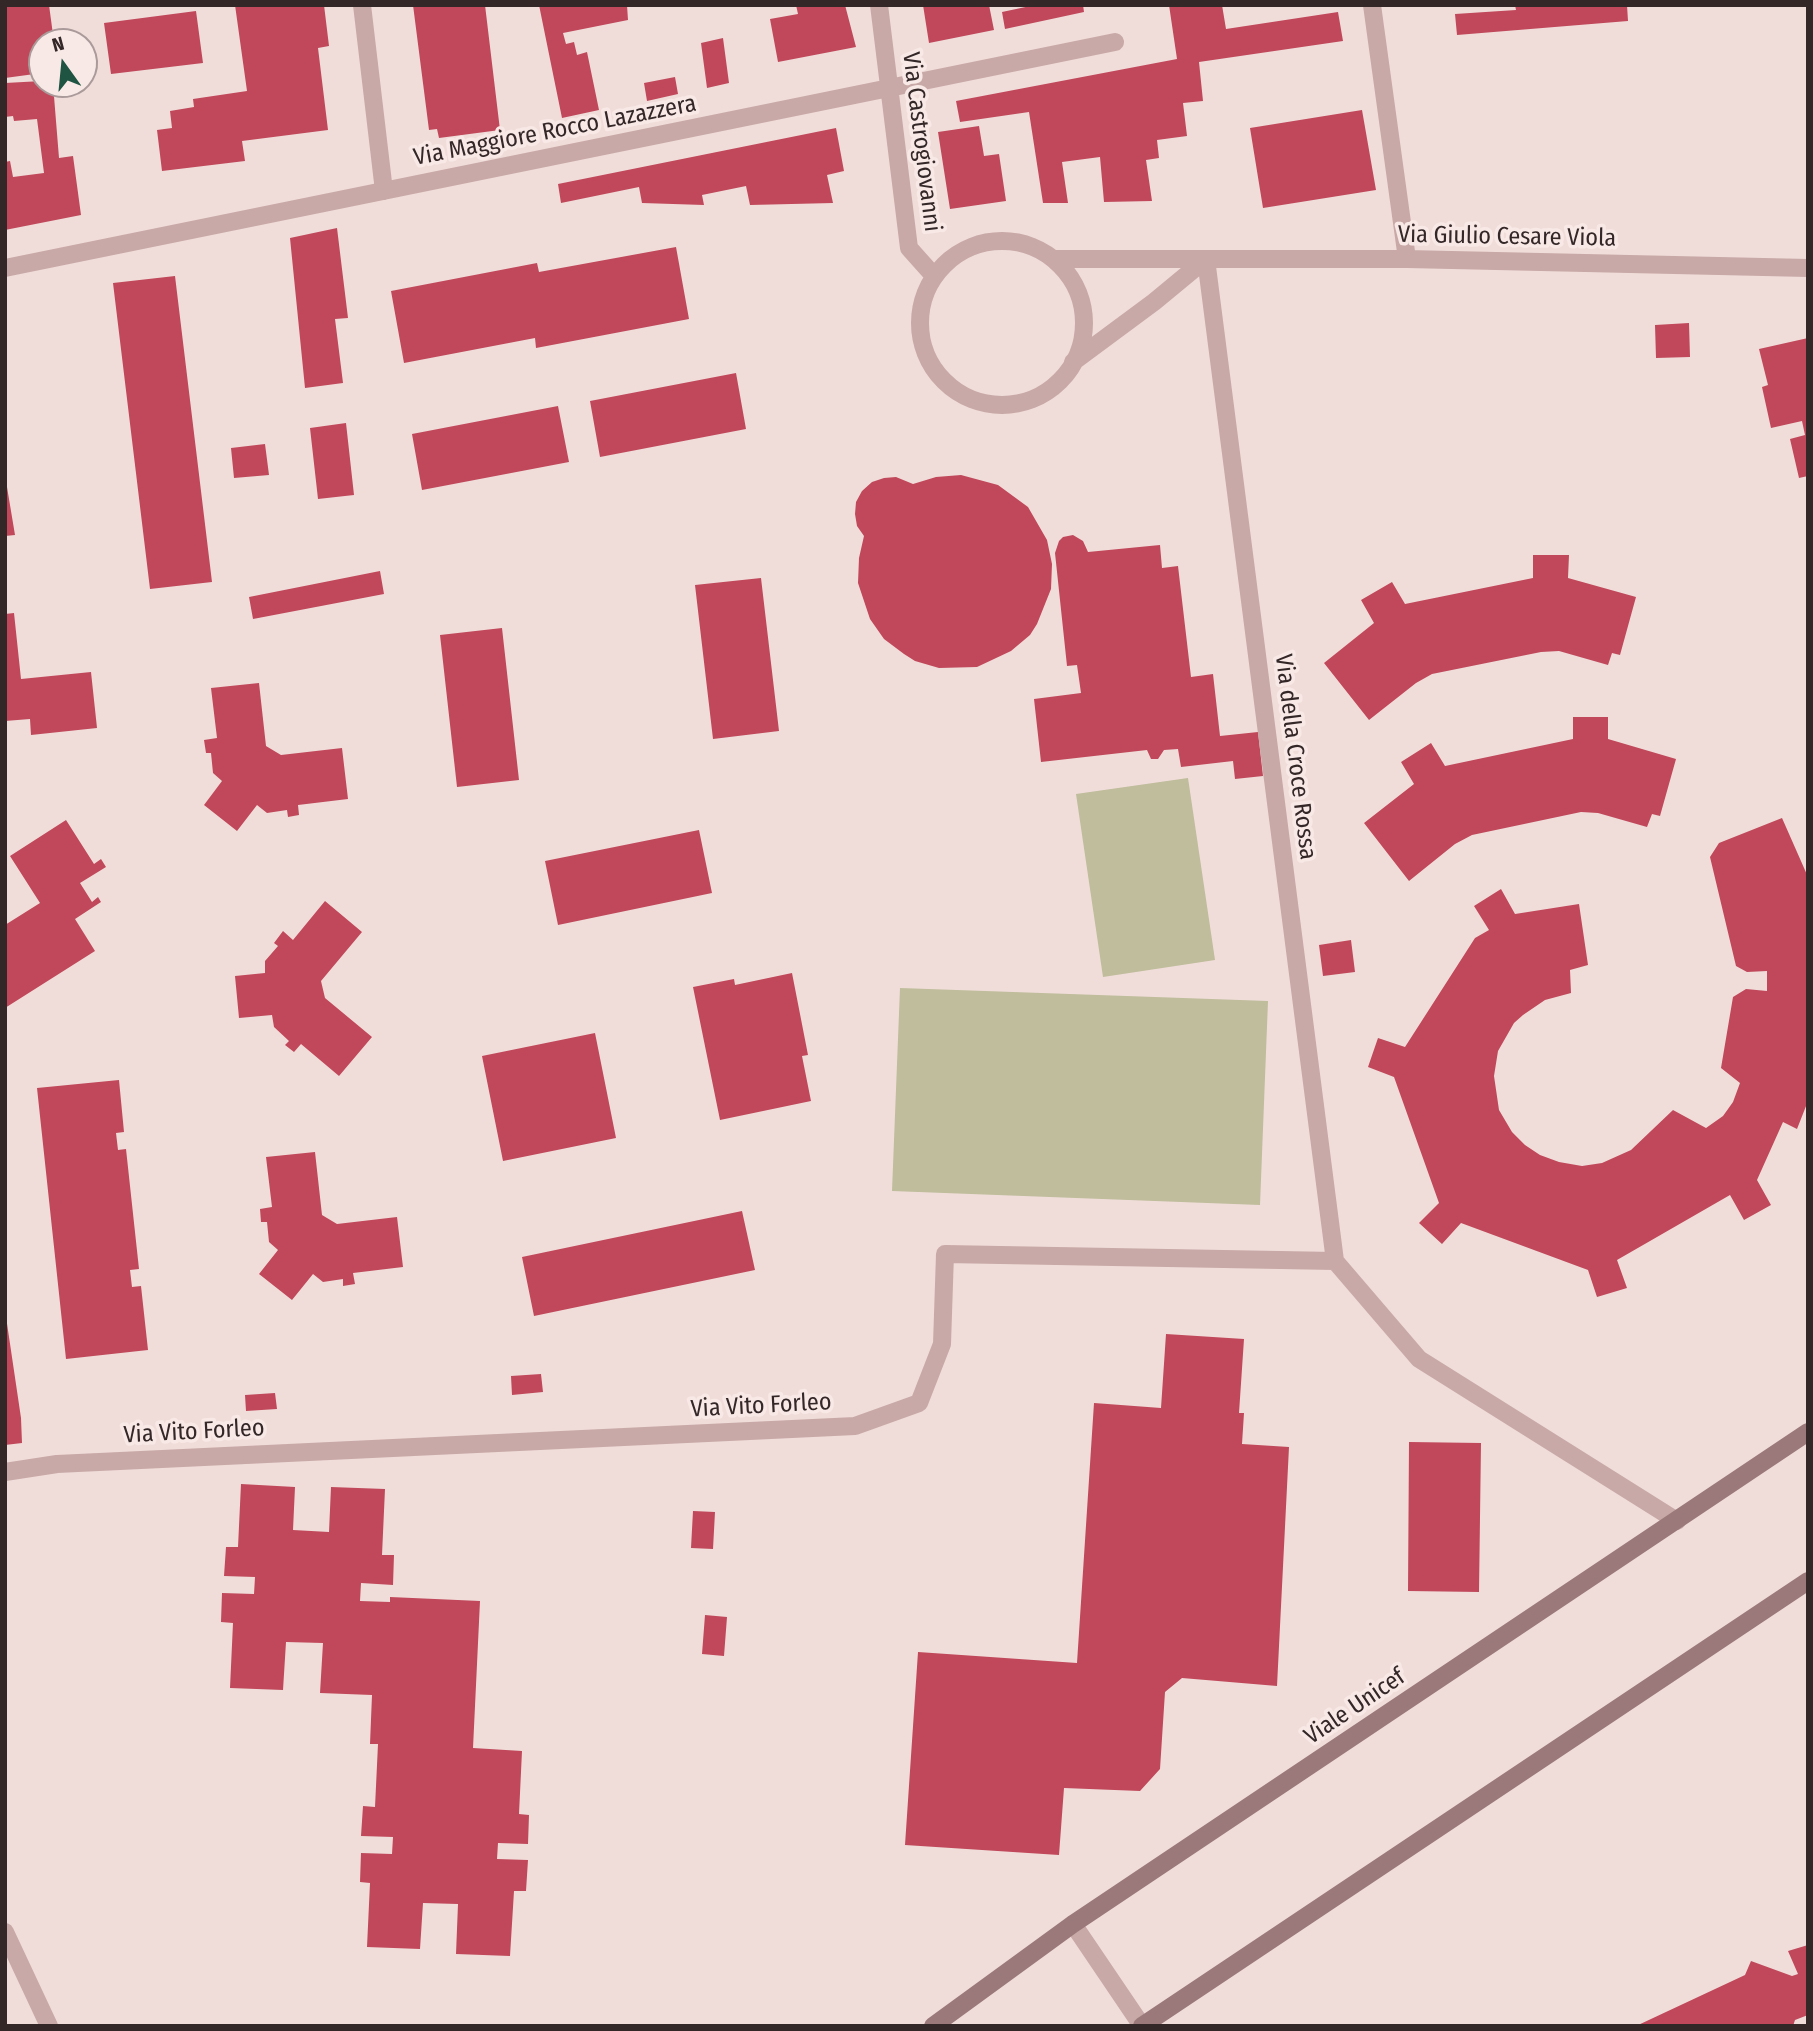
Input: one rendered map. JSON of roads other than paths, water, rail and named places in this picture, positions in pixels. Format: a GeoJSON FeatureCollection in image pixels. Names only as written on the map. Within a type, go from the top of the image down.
{"type":"FeatureCollection","features":[{"type":"Feature","properties":{"kind":"street"},"geometry":{"type":"LineString","coordinates":[[362,5],[384,191]]}},
{"type":"Feature","properties":{"kind":"street","name":"Via Castrogiovanni"},"geometry":{"type":"LineString","coordinates":[[879,5],[909,248],[934,276]]}},
{"type":"Feature","properties":{"kind":"street"},"geometry":{"type":"LineString","coordinates":[[1372,5],[1407,259]]}},
{"type":"Feature","properties":{"kind":"street","name":"Via Maggiore Rocco Lazazzera"},"geometry":{"type":"LineString","coordinates":[[5,268],[1115,42]]}},
{"type":"Feature","properties":{"kind":"street"},"geometry":{"type":"LineString","coordinates":[[1004,241],[1030,245],[1053,259],[1069,275],[1080,296],[1084,318],[1082,341],[1073,362],[1057,383],[1035,398],[1009,404],[982,403],[958,393],[938,375],[925,352],[919,326],[923,300],[934,276],[953,257],[976,244],[1004,241]]}},
{"type":"Feature","properties":{"kind":"street","name":"Via Giulio Cesare Viola"},"geometry":{"type":"LineString","coordinates":[[1053,259],[1407,259],[1808,268]]}},
{"type":"Feature","properties":{"kind":"street"},"geometry":{"type":"LineString","coordinates":[[1073,362],[1154,302],[1206,259]]}},
{"type":"Feature","properties":{"kind":"street","name":"Via della Croce Rossa"},"geometry":{"type":"LineString","coordinates":[[1206,259],[1335,1261]]}},
{"type":"Feature","properties":{"kind":"street","name":"Via Vito Forleo"},"geometry":{"type":"LineString","coordinates":[[57,1464],[855,1426],[919,1402],[942,1344],[945,1254],[1335,1261]]}},
{"type":"Feature","properties":{"kind":"street"},"geometry":{"type":"LineString","coordinates":[[1335,1261],[1419,1359],[1677,1521]]}},
{"type":"Feature","properties":{"kind":"street","name":"Viale Unicef"},"geometry":{"type":"LineString","coordinates":[[933,2026],[1073,1924],[1808,1432]]}},
{"type":"Feature","properties":{"kind":"street"},"geometry":{"type":"LineString","coordinates":[[5,1472],[57,1464]]}},
{"type":"Feature","properties":{"kind":"street"},"geometry":{"type":"LineString","coordinates":[[5,1483],[57,1464]]}},
{"type":"Feature","properties":{"kind":"street"},"geometry":{"type":"LineString","coordinates":[[1073,1924],[1142,2026],[1808,1581]]}},
{"type":"Feature","properties":{"kind":"street"},"geometry":{"type":"LineString","coordinates":[[5,1932],[49,2026]]}}]}
